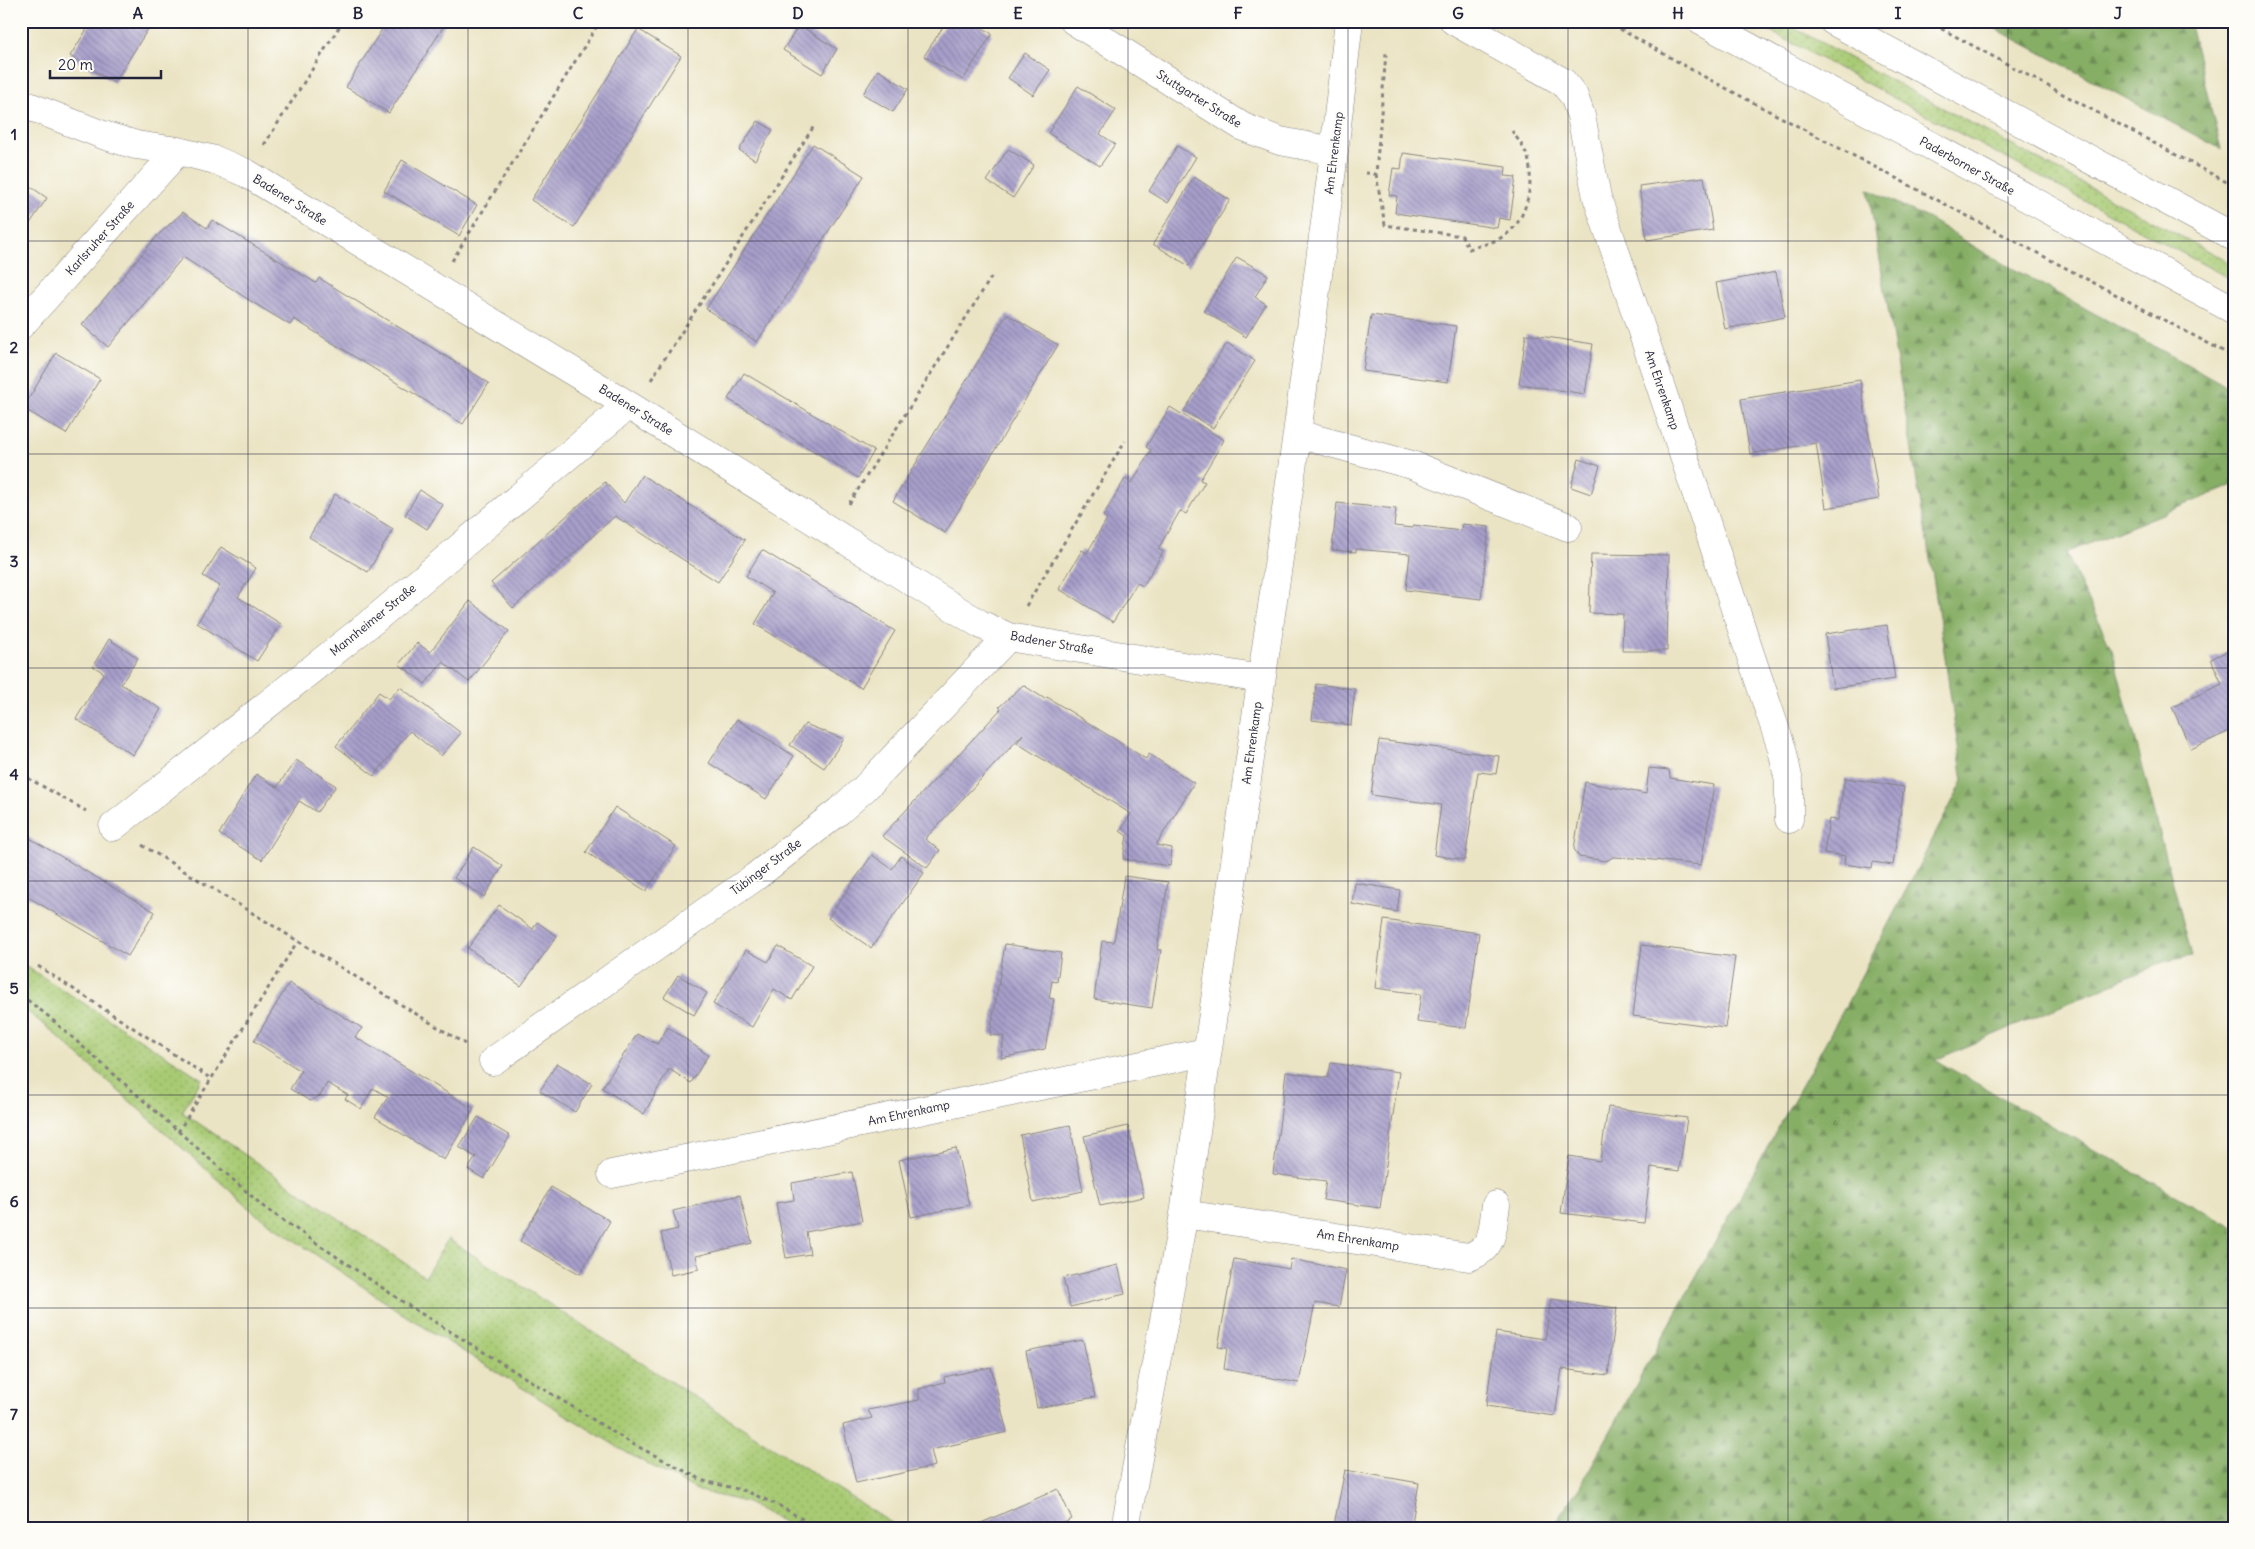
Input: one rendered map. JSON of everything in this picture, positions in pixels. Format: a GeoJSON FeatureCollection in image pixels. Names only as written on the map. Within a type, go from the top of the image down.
{"type":"FeatureCollection","features":[{"type":"Feature","properties":{"kind":"street","name":"Stuttgarter Straße"},"geometry":{"type":"LineString","coordinates":[[1074,21],[1243,127],[1333,160]]}},
{"type":"Feature","properties":{"kind":"street","name":"Am Ehrenkamp"},"geometry":{"type":"LineString","coordinates":[[1125,1528],[1184,1214],[1297,434],[1349,21]]}},
{"type":"Feature","properties":{"kind":"street","name":"Am Ehrenkamp"},"geometry":{"type":"LineString","coordinates":[[1454,21],[1563,82],[1574,96],[1581,116],[1597,197],[1782,749],[1789,782],[1789,819]]}},
{"type":"Feature","properties":{"kind":"street","name":"Paderborner Straße"},"geometry":{"type":"LineString","coordinates":[[1701,21],[2234,310]]}},
{"type":"Feature","properties":{"kind":"street"},"geometry":{"type":"LineString","coordinates":[[1833,21],[2234,236]]}},
{"type":"Feature","properties":{"kind":"street","name":"Badener Straße"},"geometry":{"type":"LineString","coordinates":[[21,103],[103,135],[136,145],[178,151],[215,160],[246,173],[628,405],[980,624],[1008,636],[1261,679]]}},
{"type":"Feature","properties":{"kind":"street","name":"Karlsruher Straße"},"geometry":{"type":"LineString","coordinates":[[21,325],[178,151]]}},
{"type":"Feature","properties":{"kind":"street","name":"Mannheimer Straße"},"geometry":{"type":"LineString","coordinates":[[113,827],[374,620],[628,405]]}},
{"type":"Feature","properties":{"kind":"street"},"geometry":{"type":"LineString","coordinates":[[1297,434],[1412,465],[1568,527]]}},
{"type":"Feature","properties":{"kind":"street","name":"Tübinger Straße"},"geometry":{"type":"LineString","coordinates":[[493,1061],[755,877],[839,811],[865,788],[1008,636]]}},
{"type":"Feature","properties":{"kind":"street","name":"Am Ehrenkamp"},"geometry":{"type":"LineString","coordinates":[[612,1174],[1206,1052]]}},
{"type":"Feature","properties":{"kind":"street","name":"Am Ehrenkamp"},"geometry":{"type":"LineString","coordinates":[[1184,1214],[1469,1257],[1480,1253],[1490,1243],[1496,1205]]}},
{"type":"Feature","properties":{"kind":"path"},"geometry":{"type":"LineString","coordinates":[[246,173],[343,21]]}},
{"type":"Feature","properties":{"kind":"path"},"geometry":{"type":"LineString","coordinates":[[435,289],[600,21]]}},
{"type":"Feature","properties":{"kind":"path"},"geometry":{"type":"LineString","coordinates":[[1606,21],[1701,75],[2234,357]]}},
{"type":"Feature","properties":{"kind":"path"},"geometry":{"type":"LineString","coordinates":[[1927,21],[2234,186]]}},
{"type":"Feature","properties":{"kind":"path"},"geometry":{"type":"LineString","coordinates":[[1386,53],[1376,174],[1385,225],[1462,236],[1469,249],[1495,241],[1508,234],[1519,223],[1527,202],[1530,180],[1529,160],[1512,131]]}},
{"type":"Feature","properties":{"kind":"path"},"geometry":{"type":"LineString","coordinates":[[628,405],[657,373],[814,126]]}},
{"type":"Feature","properties":{"kind":"path"},"geometry":{"type":"LineString","coordinates":[[1333,160],[1376,174]]}},
{"type":"Feature","properties":{"kind":"path"},"geometry":{"type":"LineString","coordinates":[[831,533],[992,276]]}},
{"type":"Feature","properties":{"kind":"path"},"geometry":{"type":"LineString","coordinates":[[1008,636],[1124,442]]}},
{"type":"Feature","properties":{"kind":"path"},"geometry":{"type":"LineString","coordinates":[[21,774],[113,827],[493,1061]]}},
{"type":"Feature","properties":{"kind":"path"},"geometry":{"type":"LineString","coordinates":[[178,1132],[210,1078],[297,942]]}},
{"type":"Feature","properties":{"kind":"path"},"geometry":{"type":"LineString","coordinates":[[38,966],[210,1078]]}},
{"type":"Feature","properties":{"kind":"path"},"geometry":{"type":"LineString","coordinates":[[21,995],[48,1016],[265,1208],[417,1311],[631,1443],[704,1482],[746,1491],[780,1506],[818,1528]]}},
{"type":"Feature","properties":{"kind":"green space"},"geometry":{"type":"Polygon","coordinates":[[[1751,21],[1781,21],[2234,265],[2234,281],[1751,21]]]}},
{"type":"Feature","properties":{"kind":"green space"},"geometry":{"type":"Polygon","coordinates":[[[1981,21],[2189,21],[2221,149],[1981,21]]]}},
{"type":"Feature","properties":{"kind":"green space"},"geometry":{"type":"Polygon","coordinates":[[[1868,189],[1931,220],[1988,255],[2234,390],[2234,485],[2066,553],[2112,650],[2192,956],[2166,961],[1935,1060],[2234,1228],[2234,1528],[1551,1528],[1578,1490],[1845,1007],[1963,781],[1934,583],[1868,189]]]}},
{"type":"Feature","properties":{"kind":"green space"},"geometry":{"type":"Polygon","coordinates":[[[21,963],[202,1079],[182,1112],[425,1277],[448,1239],[899,1528],[795,1528],[745,1502],[699,1491],[629,1454],[403,1314],[256,1214],[47,1027],[21,1007],[21,963]]]}},
{"type":"Feature","properties":{"kind":"building"},"geometry":{"type":"Polygon","coordinates":[[[92,21],[153,21],[114,83],[70,56],[92,21]]]}},
{"type":"Feature","properties":{"kind":"building"},"geometry":{"type":"Polygon","coordinates":[[[387,21],[447,21],[389,113],[346,87],[387,21]]]}},
{"type":"Feature","properties":{"kind":"building"},"geometry":{"type":"Polygon","coordinates":[[[947,21],[973,21],[992,34],[963,80],[924,56],[947,21]]]}},
{"type":"Feature","properties":{"kind":"building"},"geometry":{"type":"Polygon","coordinates":[[[799,25],[837,49],[822,74],[783,50],[799,25]]]}},
{"type":"Feature","properties":{"kind":"building"},"geometry":{"type":"Polygon","coordinates":[[[638,29],[681,56],[574,227],[531,200],[638,29]]]}},
{"type":"Feature","properties":{"kind":"building"},"geometry":{"type":"Polygon","coordinates":[[[1025,53],[1050,70],[1033,95],[1008,78],[1025,53]]]}},
{"type":"Feature","properties":{"kind":"building"},"geometry":{"type":"Polygon","coordinates":[[[878,70],[908,89],[893,112],[863,94],[878,70]]]}},
{"type":"Feature","properties":{"kind":"building"},"geometry":{"type":"Polygon","coordinates":[[[1078,86],[1116,110],[1100,134],[1115,144],[1100,166],[1048,133],[1078,86]]]}},
{"type":"Feature","properties":{"kind":"building"},"geometry":{"type":"Polygon","coordinates":[[[758,121],[773,130],[755,160],[739,150],[758,121]]]}},
{"type":"Feature","properties":{"kind":"building"},"geometry":{"type":"Polygon","coordinates":[[[813,144],[864,176],[757,342],[706,309],[813,144]]]}},
{"type":"Feature","properties":{"kind":"building"},"geometry":{"type":"Polygon","coordinates":[[[1177,146],[1196,157],[1168,203],[1149,191],[1177,146]]]}},
{"type":"Feature","properties":{"kind":"building"},"geometry":{"type":"Polygon","coordinates":[[[1008,149],[1034,165],[1013,198],[987,181],[1008,149]]]}},
{"type":"Feature","properties":{"kind":"building"},"geometry":{"type":"Polygon","coordinates":[[[1403,153],[1506,167],[1505,176],[1516,177],[1510,220],[1499,218],[1497,228],[1395,213],[1397,196],[1389,195],[1393,168],[1401,169],[1403,153]]]}},
{"type":"Feature","properties":{"kind":"building"},"geometry":{"type":"Polygon","coordinates":[[[402,160],[477,205],[459,236],[384,191],[402,160]]]}},
{"type":"Feature","properties":{"kind":"building"},"geometry":{"type":"Polygon","coordinates":[[[1194,177],[1230,200],[1189,266],[1153,244],[1194,177]]]}},
{"type":"Feature","properties":{"kind":"building"},"geometry":{"type":"Polygon","coordinates":[[[1704,177],[1713,230],[1647,240],[1639,186],[1704,177]]]}},
{"type":"Feature","properties":{"kind":"building"},"geometry":{"type":"Polygon","coordinates":[[[21,180],[47,198],[29,225],[21,219],[21,180]]]}},
{"type":"Feature","properties":{"kind":"building"},"geometry":{"type":"Polygon","coordinates":[[[183,212],[207,228],[212,220],[316,283],[319,278],[489,383],[463,424],[294,319],[290,325],[183,257],[108,347],[82,325],[158,235],[183,212]]]}},
{"type":"Feature","properties":{"kind":"building"},"geometry":{"type":"Polygon","coordinates":[[[1237,257],[1268,275],[1255,297],[1266,304],[1246,337],[1204,311],[1237,257]]]}},
{"type":"Feature","properties":{"kind":"building"},"geometry":{"type":"Polygon","coordinates":[[[1776,272],[1785,317],[1725,329],[1716,283],[1776,272]]]}},
{"type":"Feature","properties":{"kind":"building"},"geometry":{"type":"Polygon","coordinates":[[[1007,314],[1058,345],[945,533],[893,501],[1007,314]]]}},
{"type":"Feature","properties":{"kind":"building"},"geometry":{"type":"Polygon","coordinates":[[[1371,315],[1456,326],[1448,382],[1363,371],[1371,315]]]}},
{"type":"Feature","properties":{"kind":"building"},"geometry":{"type":"Polygon","coordinates":[[[1526,334],[1593,344],[1585,394],[1519,384],[1526,334]]]}},
{"type":"Feature","properties":{"kind":"building"},"geometry":{"type":"Polygon","coordinates":[[[1227,343],[1255,361],[1213,428],[1184,411],[1227,343]]]}},
{"type":"Feature","properties":{"kind":"building"},"geometry":{"type":"Polygon","coordinates":[[[56,353],[100,379],[66,434],[23,408],[56,353]]]}},
{"type":"Feature","properties":{"kind":"building"},"geometry":{"type":"Polygon","coordinates":[[[744,373],[874,451],[858,478],[728,399],[744,373]]]}},
{"type":"Feature","properties":{"kind":"building"},"geometry":{"type":"Polygon","coordinates":[[[1860,380],[1879,499],[1826,508],[1816,443],[1750,454],[1741,399],[1860,380]]]}},
{"type":"Feature","properties":{"kind":"building"},"geometry":{"type":"Polygon","coordinates":[[[1170,407],[1224,440],[1200,480],[1205,482],[1186,514],[1180,511],[1158,549],[1163,552],[1143,586],[1137,583],[1113,622],[1059,589],[1082,550],[1087,553],[1107,519],[1103,516],[1125,479],[1132,483],[1151,450],[1146,447],[1170,407]]]}},
{"type":"Feature","properties":{"kind":"building"},"geometry":{"type":"Polygon","coordinates":[[[1579,459],[1600,466],[1591,494],[1571,487],[1579,459]]]}},
{"type":"Feature","properties":{"kind":"building"},"geometry":{"type":"Polygon","coordinates":[[[642,475],[745,540],[718,582],[615,516],[513,608],[491,583],[605,482],[624,503],[642,475]]]}},
{"type":"Feature","properties":{"kind":"building"},"geometry":{"type":"Polygon","coordinates":[[[420,490],[443,505],[427,529],[405,515],[420,490]]]}},
{"type":"Feature","properties":{"kind":"building"},"geometry":{"type":"Polygon","coordinates":[[[335,494],[393,529],[368,572],[309,537],[335,494]]]}},
{"type":"Feature","properties":{"kind":"building"},"geometry":{"type":"Polygon","coordinates":[[[1337,503],[1396,509],[1394,526],[1413,528],[1413,525],[1461,531],[1462,524],[1489,527],[1481,599],[1406,590],[1410,554],[1356,549],[1356,552],[1332,550],[1337,503]]]}},
{"type":"Feature","properties":{"kind":"building"},"geometry":{"type":"Polygon","coordinates":[[[221,547],[256,568],[238,597],[281,624],[257,661],[197,623],[220,586],[203,576],[221,547]]]}},
{"type":"Feature","properties":{"kind":"building"},"geometry":{"type":"Polygon","coordinates":[[[762,550],[895,631],[861,688],[755,624],[773,593],[746,576],[762,550]]]}},
{"type":"Feature","properties":{"kind":"building"},"geometry":{"type":"Polygon","coordinates":[[[1591,554],[1669,555],[1667,651],[1622,651],[1623,614],[1589,613],[1591,554]]]}},
{"type":"Feature","properties":{"kind":"building"},"geometry":{"type":"Polygon","coordinates":[[[470,601],[509,631],[469,682],[443,662],[425,684],[399,664],[417,643],[430,652],[470,601]]]}},
{"type":"Feature","properties":{"kind":"building"},"geometry":{"type":"Polygon","coordinates":[[[1887,625],[1895,679],[1833,688],[1825,634],[1887,625]]]}},
{"type":"Feature","properties":{"kind":"building"},"geometry":{"type":"Polygon","coordinates":[[[109,639],[138,658],[121,684],[161,709],[133,755],[76,719],[104,673],[93,666],[109,639]]]}},
{"type":"Feature","properties":{"kind":"building"},"geometry":{"type":"Polygon","coordinates":[[[2234,648],[2234,729],[2191,749],[2172,707],[2222,684],[2211,659],[2234,648]]]}},
{"type":"Feature","properties":{"kind":"building"},"geometry":{"type":"Polygon","coordinates":[[[1316,684],[1355,689],[1351,725],[1312,720],[1316,684]]]}},
{"type":"Feature","properties":{"kind":"building"},"geometry":{"type":"Polygon","coordinates":[[[1023,685],[1045,699],[1047,697],[1146,759],[1149,754],[1194,783],[1156,845],[1172,848],[1170,866],[1123,859],[1127,836],[1120,831],[1131,814],[1017,743],[1023,734],[925,839],[940,850],[927,868],[882,836],[1001,709],[999,707],[1023,685]]]}},
{"type":"Feature","properties":{"kind":"building"},"geometry":{"type":"Polygon","coordinates":[[[400,687],[461,733],[441,756],[410,731],[374,776],[336,746],[379,692],[389,699],[400,687]]]}},
{"type":"Feature","properties":{"kind":"building"},"geometry":{"type":"Polygon","coordinates":[[[737,719],[794,756],[766,799],[709,763],[737,719]]]}},
{"type":"Feature","properties":{"kind":"building"},"geometry":{"type":"Polygon","coordinates":[[[805,724],[844,739],[824,768],[790,745],[805,724]]]}},
{"type":"Feature","properties":{"kind":"building"},"geometry":{"type":"Polygon","coordinates":[[[1379,740],[1499,756],[1496,774],[1478,772],[1465,860],[1434,855],[1441,805],[1371,795],[1379,740]]]}},
{"type":"Feature","properties":{"kind":"building"},"geometry":{"type":"Polygon","coordinates":[[[296,760],[336,786],[317,812],[299,801],[262,860],[219,834],[256,774],[277,787],[296,760]]]}},
{"type":"Feature","properties":{"kind":"building"},"geometry":{"type":"Polygon","coordinates":[[[1649,768],[1669,770],[1670,778],[1714,785],[1701,865],[1634,858],[1613,857],[1606,861],[1579,857],[1574,849],[1585,782],[1646,794],[1649,768]]]}},
{"type":"Feature","properties":{"kind":"building"},"geometry":{"type":"Polygon","coordinates":[[[1845,778],[1904,787],[1893,865],[1873,862],[1872,868],[1844,864],[1845,856],[1824,853],[1829,819],[1838,820],[1845,778]]]}},
{"type":"Feature","properties":{"kind":"building"},"geometry":{"type":"Polygon","coordinates":[[[615,807],[676,846],[646,891],[586,852],[615,807]]]}},
{"type":"Feature","properties":{"kind":"building"},"geometry":{"type":"Polygon","coordinates":[[[21,833],[155,912],[128,956],[21,893],[21,833]]]}},
{"type":"Feature","properties":{"kind":"building"},"geometry":{"type":"Polygon","coordinates":[[[474,847],[503,866],[484,897],[454,878],[474,847]]]}},
{"type":"Feature","properties":{"kind":"building"},"geometry":{"type":"Polygon","coordinates":[[[872,855],[892,869],[901,856],[924,873],[871,948],[828,918],[872,855]]]}},
{"type":"Feature","properties":{"kind":"building"},"geometry":{"type":"Polygon","coordinates":[[[1124,876],[1168,882],[1157,950],[1161,950],[1152,1008],[1094,999],[1102,941],[1114,942],[1124,876]]]}},
{"type":"Feature","properties":{"kind":"building"},"geometry":{"type":"Polygon","coordinates":[[[1355,883],[1400,890],[1397,912],[1352,904],[1355,883]]]}},
{"type":"Feature","properties":{"kind":"building"},"geometry":{"type":"Polygon","coordinates":[[[499,905],[533,929],[537,922],[557,936],[521,986],[468,948],[499,905]]]}},
{"type":"Feature","properties":{"kind":"building"},"geometry":{"type":"Polygon","coordinates":[[[1384,920],[1479,933],[1466,1028],[1417,1022],[1421,994],[1375,988],[1384,920]]]}},
{"type":"Feature","properties":{"kind":"building"},"geometry":{"type":"Polygon","coordinates":[[[1005,944],[1061,953],[1057,982],[1052,981],[1049,998],[1054,999],[1045,1049],[1001,1058],[1004,1036],[990,1035],[1005,944]]]}},
{"type":"Feature","properties":{"kind":"building"},"geometry":{"type":"Polygon","coordinates":[[[1642,945],[1735,957],[1725,1028],[1633,1016],[1642,945]]]}},
{"type":"Feature","properties":{"kind":"building"},"geometry":{"type":"Polygon","coordinates":[[[778,946],[812,966],[792,1000],[774,989],[752,1027],[713,1004],[746,950],[768,962],[778,946]]]}},
{"type":"Feature","properties":{"kind":"building"},"geometry":{"type":"Polygon","coordinates":[[[678,975],[707,993],[694,1015],[664,997],[678,975]]]}},
{"type":"Feature","properties":{"kind":"building"},"geometry":{"type":"Polygon","coordinates":[[[289,983],[362,1028],[355,1037],[474,1109],[444,1160],[375,1117],[388,1097],[373,1088],[361,1109],[345,1099],[348,1095],[327,1083],[320,1096],[310,1101],[290,1089],[301,1071],[254,1041],[289,983]]]}},
{"type":"Feature","properties":{"kind":"building"},"geometry":{"type":"Polygon","coordinates":[[[668,1027],[708,1055],[691,1083],[669,1069],[644,1114],[602,1088],[637,1034],[657,1044],[668,1027]]]}},
{"type":"Feature","properties":{"kind":"building"},"geometry":{"type":"Polygon","coordinates":[[[557,1063],[592,1084],[575,1112],[540,1091],[557,1063]]]}},
{"type":"Feature","properties":{"kind":"building"},"geometry":{"type":"Polygon","coordinates":[[[1331,1063],[1399,1072],[1380,1208],[1323,1200],[1326,1181],[1273,1174],[1286,1072],[1328,1078],[1331,1063]]]}},
{"type":"Feature","properties":{"kind":"building"},"geometry":{"type":"Polygon","coordinates":[[[1608,1107],[1687,1118],[1679,1171],[1651,1167],[1644,1223],[1561,1213],[1569,1156],[1600,1161],[1608,1107]]]}},
{"type":"Feature","properties":{"kind":"building"},"geometry":{"type":"Polygon","coordinates":[[[478,1117],[510,1136],[484,1179],[468,1169],[476,1157],[459,1147],[478,1117]]]}},
{"type":"Feature","properties":{"kind":"building"},"geometry":{"type":"Polygon","coordinates":[[[1070,1125],[1083,1191],[1033,1202],[1020,1135],[1070,1125]]]}},
{"type":"Feature","properties":{"kind":"building"},"geometry":{"type":"Polygon","coordinates":[[[1128,1126],[1144,1197],[1100,1206],[1084,1136],[1128,1126]]]}},
{"type":"Feature","properties":{"kind":"building"},"geometry":{"type":"Polygon","coordinates":[[[956,1148],[969,1205],[911,1217],[899,1160],[956,1148]]]}},
{"type":"Feature","properties":{"kind":"building"},"geometry":{"type":"Polygon","coordinates":[[[852,1172],[862,1221],[806,1232],[810,1254],[786,1258],[776,1203],[794,1200],[792,1183],[852,1172]]]}},
{"type":"Feature","properties":{"kind":"building"},"geometry":{"type":"Polygon","coordinates":[[[551,1187],[610,1221],[580,1274],[520,1241],[551,1187]]]}},
{"type":"Feature","properties":{"kind":"building"},"geometry":{"type":"Polygon","coordinates":[[[740,1195],[752,1243],[696,1256],[699,1269],[671,1275],[661,1233],[678,1229],[673,1211],[740,1195]]]}},
{"type":"Feature","properties":{"kind":"building"},"geometry":{"type":"Polygon","coordinates":[[[1234,1259],[1289,1269],[1291,1259],[1346,1270],[1339,1307],[1315,1303],[1299,1383],[1224,1369],[1227,1348],[1218,1347],[1234,1259]]]}},
{"type":"Feature","properties":{"kind":"building"},"geometry":{"type":"Polygon","coordinates":[[[1118,1265],[1125,1294],[1070,1307],[1063,1278],[1118,1265]]]}},
{"type":"Feature","properties":{"kind":"building"},"geometry":{"type":"Polygon","coordinates":[[[1551,1299],[1617,1308],[1608,1375],[1562,1369],[1555,1416],[1486,1406],[1496,1332],[1545,1339],[1551,1299]]]}},
{"type":"Feature","properties":{"kind":"building"},"geometry":{"type":"Polygon","coordinates":[[[1083,1340],[1095,1397],[1037,1408],[1026,1351],[1083,1340]]]}},
{"type":"Feature","properties":{"kind":"building"},"geometry":{"type":"Polygon","coordinates":[[[991,1367],[1007,1432],[931,1450],[935,1466],[856,1483],[843,1425],[872,1418],[868,1410],[919,1400],[919,1389],[945,1382],[944,1377],[991,1367]]]}},
{"type":"Feature","properties":{"kind":"building"},"geometry":{"type":"Polygon","coordinates":[[[1345,1470],[1419,1483],[1411,1528],[1394,1528],[1358,1521],[1357,1528],[1334,1525],[1345,1470]]]}},
{"type":"Feature","properties":{"kind":"building"},"geometry":{"type":"Polygon","coordinates":[[[1058,1489],[1072,1519],[1053,1528],[970,1528],[1058,1489]]]}}]}
